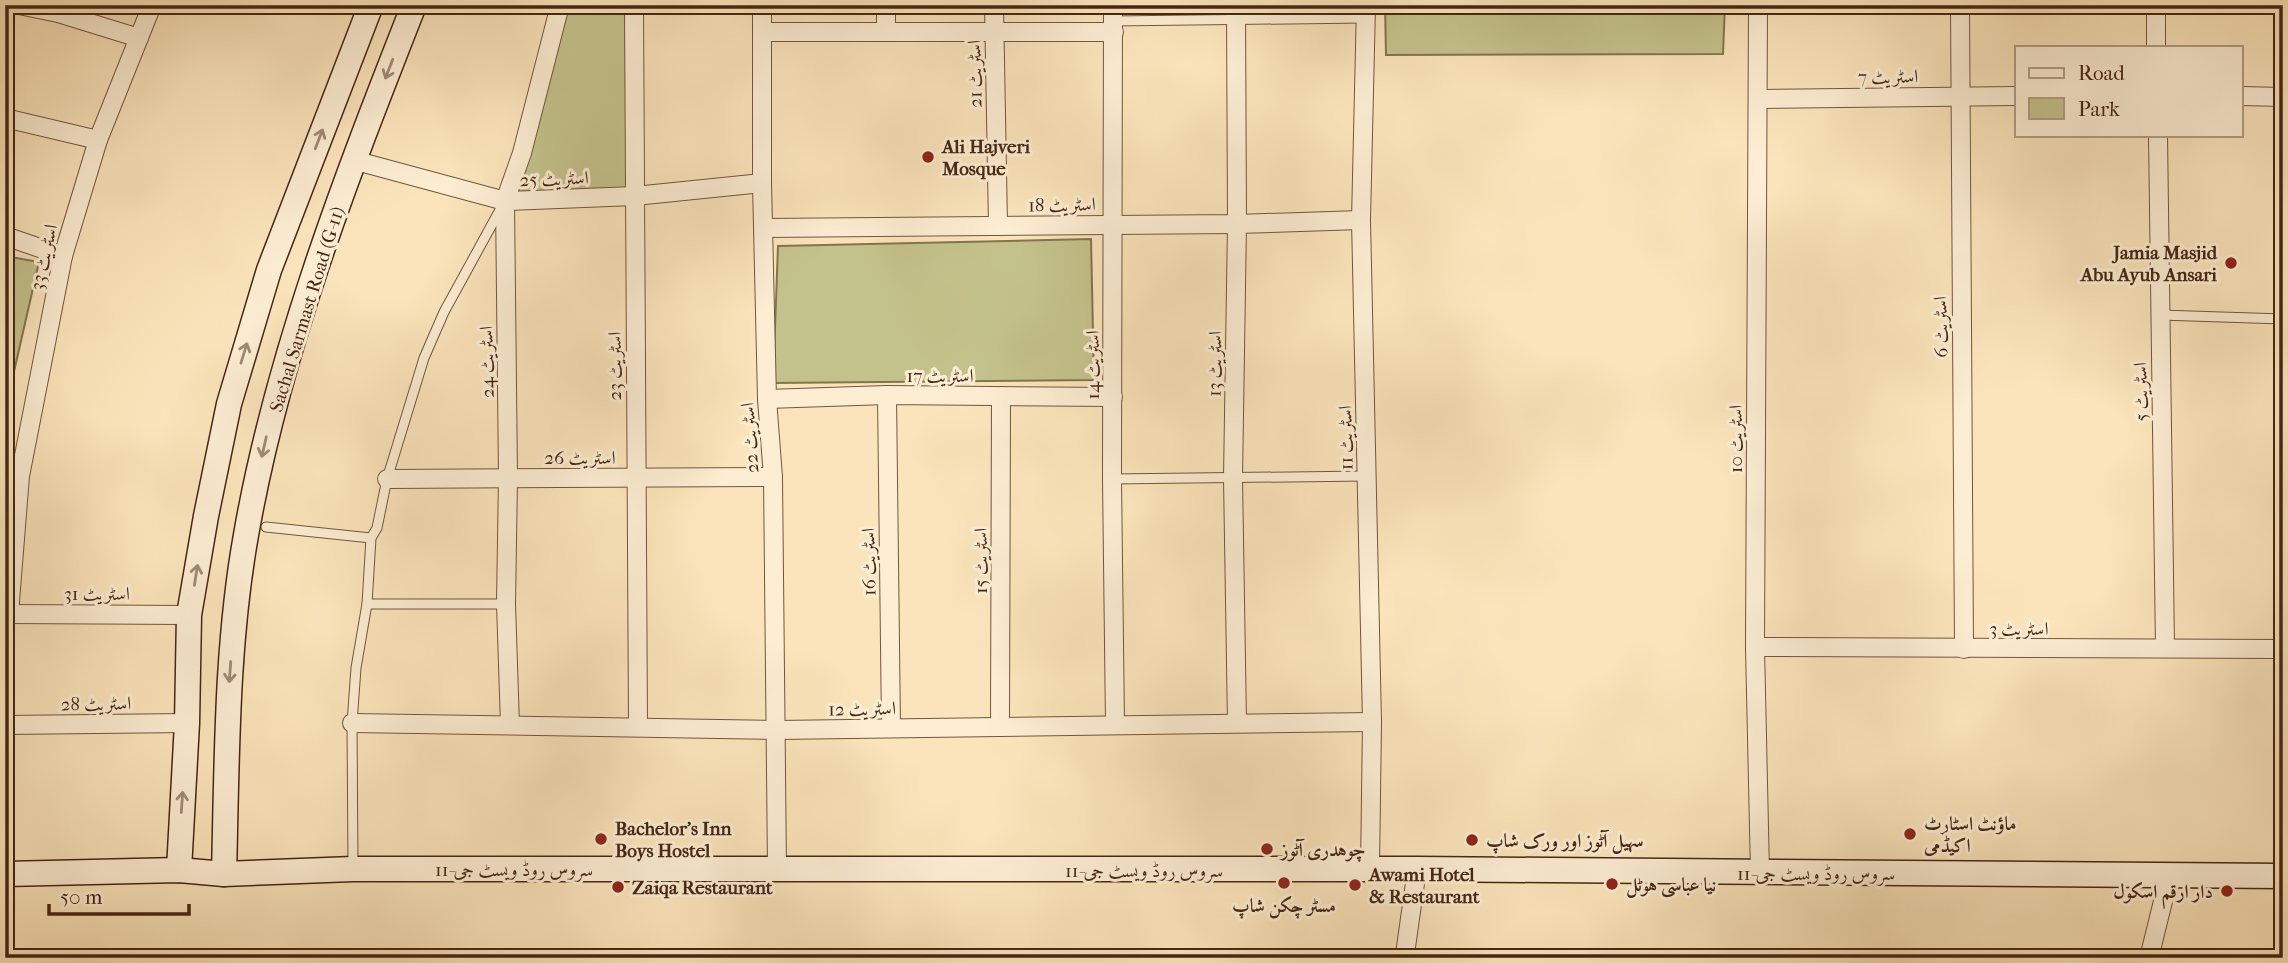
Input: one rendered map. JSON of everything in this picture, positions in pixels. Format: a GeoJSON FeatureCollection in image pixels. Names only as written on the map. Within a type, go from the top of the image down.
{"type":"FeatureCollection","features":[{"type":"Feature","properties":{"kind":"main road"},"geometry":{"type":"LineString","coordinates":[[178,870],[187,723],[189,615],[205,516],[233,391],[269,270],[371,5]]}},
{"type":"Feature","properties":{"kind":"main road","name":"Sachal Sarmast Road (G-11)"},"geometry":{"type":"LineString","coordinates":[[224,874],[230,672],[246,537],[263,451],[289,351],[353,160],[414,5]]}},
{"type":"Feature","properties":{"kind":"main road","name":"سروس روڈ ویسٹ جی-11"},"geometry":{"type":"LineString","coordinates":[[5,874],[178,870],[224,874],[353,869],[1417,869],[2283,876]]}},
{"type":"Feature","properties":{"kind":"street"},"geometry":{"type":"LineString","coordinates":[[19,5],[58,13],[139,38]]}},
{"type":"Feature","properties":{"kind":"street","name":"اسٹریٹ 33"},"geometry":{"type":"LineString","coordinates":[[7,614],[20,477],[63,256],[98,140],[152,5]]}},
{"type":"Feature","properties":{"kind":"street","name":"اسٹریٹ 24"},"geometry":{"type":"LineString","coordinates":[[510,725],[506,604],[508,477],[505,201],[522,153],[560,5]]}},
{"type":"Feature","properties":{"kind":"street","name":"اسٹریٹ 23"},"geometry":{"type":"LineString","coordinates":[[634,5],[638,726]]}},
{"type":"Feature","properties":{"kind":"street","name":"اسٹریٹ 22"},"geometry":{"type":"LineString","coordinates":[[762,5],[762,183],[767,399],[773,477],[777,869]]}},
{"type":"Feature","properties":{"kind":"street"},"geometry":{"type":"LineString","coordinates":[[886,5],[886,32]]}},
{"type":"Feature","properties":{"kind":"street","name":"اسٹریٹ 21"},"geometry":{"type":"LineString","coordinates":[[994,5],[998,226]]}},
{"type":"Feature","properties":{"kind":"street","name":"اسٹریٹ 10"},"geometry":{"type":"LineString","coordinates":[[1758,5],[1755,647],[1760,873]]}},
{"type":"Feature","properties":{"kind":"street","name":"اسٹریٹ 6"},"geometry":{"type":"LineString","coordinates":[[1960,5],[1964,649]]}},
{"type":"Feature","properties":{"kind":"street"},"geometry":{"type":"LineString","coordinates":[[2156,5],[2156,46]]}},
{"type":"Feature","properties":{"kind":"street","name":"اسٹریٹ 11"},"geometry":{"type":"LineString","coordinates":[[1366,12],[1361,220],[1371,722],[1370,869]]}},
{"type":"Feature","properties":{"kind":"street","name":"اسٹریٹ 13"},"geometry":{"type":"LineString","coordinates":[[1236,13],[1237,224],[1233,478],[1237,722]]}},
{"type":"Feature","properties":{"kind":"street"},"geometry":{"type":"LineString","coordinates":[[762,32],[994,31],[1113,19]]}},
{"type":"Feature","properties":{"kind":"street","name":"اسٹریٹ 14"},"geometry":{"type":"LineString","coordinates":[[1113,19],[1112,479],[1115,725]]}},
{"type":"Feature","properties":{"kind":"street","name":"اسٹریٹ 7"},"geometry":{"type":"LineString","coordinates":[[1759,99],[2015,96]]}},
{"type":"Feature","properties":{"kind":"street"},"geometry":{"type":"LineString","coordinates":[[2242,96],[2283,97]]}},
{"type":"Feature","properties":{"kind":"street"},"geometry":{"type":"LineString","coordinates":[[5,118],[98,140]]}},
{"type":"Feature","properties":{"kind":"street","name":"اسٹریٹ 5"},"geometry":{"type":"LineString","coordinates":[[2158,136],[2165,648]]}},
{"type":"Feature","properties":{"kind":"street","name":"اسٹریٹ 25"},"geometry":{"type":"LineString","coordinates":[[353,160],[505,201],[635,196],[762,183]]}},
{"type":"Feature","properties":{"kind":"street","name":"اسٹریٹ 18"},"geometry":{"type":"LineString","coordinates":[[764,228],[1237,224],[1361,220]]}},
{"type":"Feature","properties":{"kind":"street"},"geometry":{"type":"LineString","coordinates":[[5,236],[63,256]]}},
{"type":"Feature","properties":{"kind":"street","name":"اسٹریٹ 17"},"geometry":{"type":"LineString","coordinates":[[767,399],[887,396],[1113,397]]}},
{"type":"Feature","properties":{"kind":"street","name":"اسٹریٹ 16"},"geometry":{"type":"LineString","coordinates":[[887,396],[891,729]]}},
{"type":"Feature","properties":{"kind":"street","name":"اسٹریٹ 15"},"geometry":{"type":"LineString","coordinates":[[1000,726],[1001,396]]}},
{"type":"Feature","properties":{"kind":"street","name":"اسٹریٹ 26"},"geometry":{"type":"LineString","coordinates":[[387,479],[773,477]]}},
{"type":"Feature","properties":{"kind":"street","name":"اسٹریٹ 31"},"geometry":{"type":"LineString","coordinates":[[7,614],[189,615]]}},
{"type":"Feature","properties":{"kind":"street","name":"اسٹریٹ 3"},"geometry":{"type":"LineString","coordinates":[[1755,647],[2283,649]]}},
{"type":"Feature","properties":{"kind":"street","name":"اسٹریٹ 12"},"geometry":{"type":"LineString","coordinates":[[352,723],[777,730],[1371,722]]}},
{"type":"Feature","properties":{"kind":"street","name":"اسٹریٹ 28"},"geometry":{"type":"LineString","coordinates":[[5,725],[187,723]]}},
{"type":"Feature","properties":{"kind":"street"},"geometry":{"type":"LineString","coordinates":[[1403,958],[1417,869]]}},
{"type":"Feature","properties":{"kind":"street"},"geometry":{"type":"LineString","coordinates":[[2150,958],[2169,877]]}},
{"type":"Feature","properties":{"kind":"lane"},"geometry":{"type":"LineString","coordinates":[[1113,19],[1236,13],[1366,12]]}},
{"type":"Feature","properties":{"kind":"lane"},"geometry":{"type":"LineString","coordinates":[[353,869],[352,723],[356,668],[367,604],[371,538],[377,528],[387,479],[424,358],[444,312],[505,201]]}},
{"type":"Feature","properties":{"kind":"lane"},"geometry":{"type":"LineString","coordinates":[[2160,315],[2283,318]]}},
{"type":"Feature","properties":{"kind":"lane"},"geometry":{"type":"LineString","coordinates":[[1112,479],[1367,476]]}},
{"type":"Feature","properties":{"kind":"lane"},"geometry":{"type":"LineString","coordinates":[[265,527],[371,538]]}},
{"type":"Feature","properties":{"kind":"lane"},"geometry":{"type":"LineString","coordinates":[[367,604],[506,604]]}},
{"type":"Feature","properties":{"kind":"green space"},"geometry":{"type":"Polygon","coordinates":[[[563,5],[630,5],[631,192],[512,194],[563,5]]]}},
{"type":"Feature","properties":{"kind":"green space"},"geometry":{"type":"Polygon","coordinates":[[[1385,5],[1725,5],[1723,54],[1386,55],[1385,5]]]}},
{"type":"Feature","properties":{"kind":"green space"},"geometry":{"type":"Polygon","coordinates":[[[1091,239],[1094,380],[773,383],[778,246],[1091,239]]]}},
{"type":"Feature","properties":{"kind":"green space"},"geometry":{"type":"Polygon","coordinates":[[[5,256],[39,262],[5,411],[5,256]]]}},
{"type":"Feature","properties":{"kind":"place","name":"Ali Hajveri Mosque"},"geometry":{"type":"Point","coordinates":[928,157]}},
{"type":"Feature","properties":{"kind":"place","name":"Jamia Masjid Abu Ayub Ansari"},"geometry":{"type":"Point","coordinates":[2231,263]}},
{"type":"Feature","properties":{"kind":"place","name":"ماؤنٹ اسٹارٹ اکیڈمی"},"geometry":{"type":"Point","coordinates":[1910,834]}},
{"type":"Feature","properties":{"kind":"place","name":"Bachelor's Inn Boys Hostel"},"geometry":{"type":"Point","coordinates":[601,839]}},
{"type":"Feature","properties":{"kind":"place","name":"سہیل آٹوز اور ورک شاپ"},"geometry":{"type":"Point","coordinates":[1472,840]}},
{"type":"Feature","properties":{"kind":"place","name":"چوہدری آٹوز"},"geometry":{"type":"Point","coordinates":[1267,849]}},
{"type":"Feature","properties":{"kind":"place","name":"مسٹر چکن شاپ"},"geometry":{"type":"Point","coordinates":[1284,883]}},
{"type":"Feature","properties":{"kind":"place","name":"نیا عباسی ہوٹل"},"geometry":{"type":"Point","coordinates":[1612,884]}},
{"type":"Feature","properties":{"kind":"place","name":"Awami Hotel & Restaurant"},"geometry":{"type":"Point","coordinates":[1355,885]}},
{"type":"Feature","properties":{"kind":"place","name":"Zaiqa Restaurant"},"geometry":{"type":"Point","coordinates":[618,887]}},
{"type":"Feature","properties":{"kind":"place","name":"دار ارقم اسکول"},"geometry":{"type":"Point","coordinates":[2227,891]}}]}
